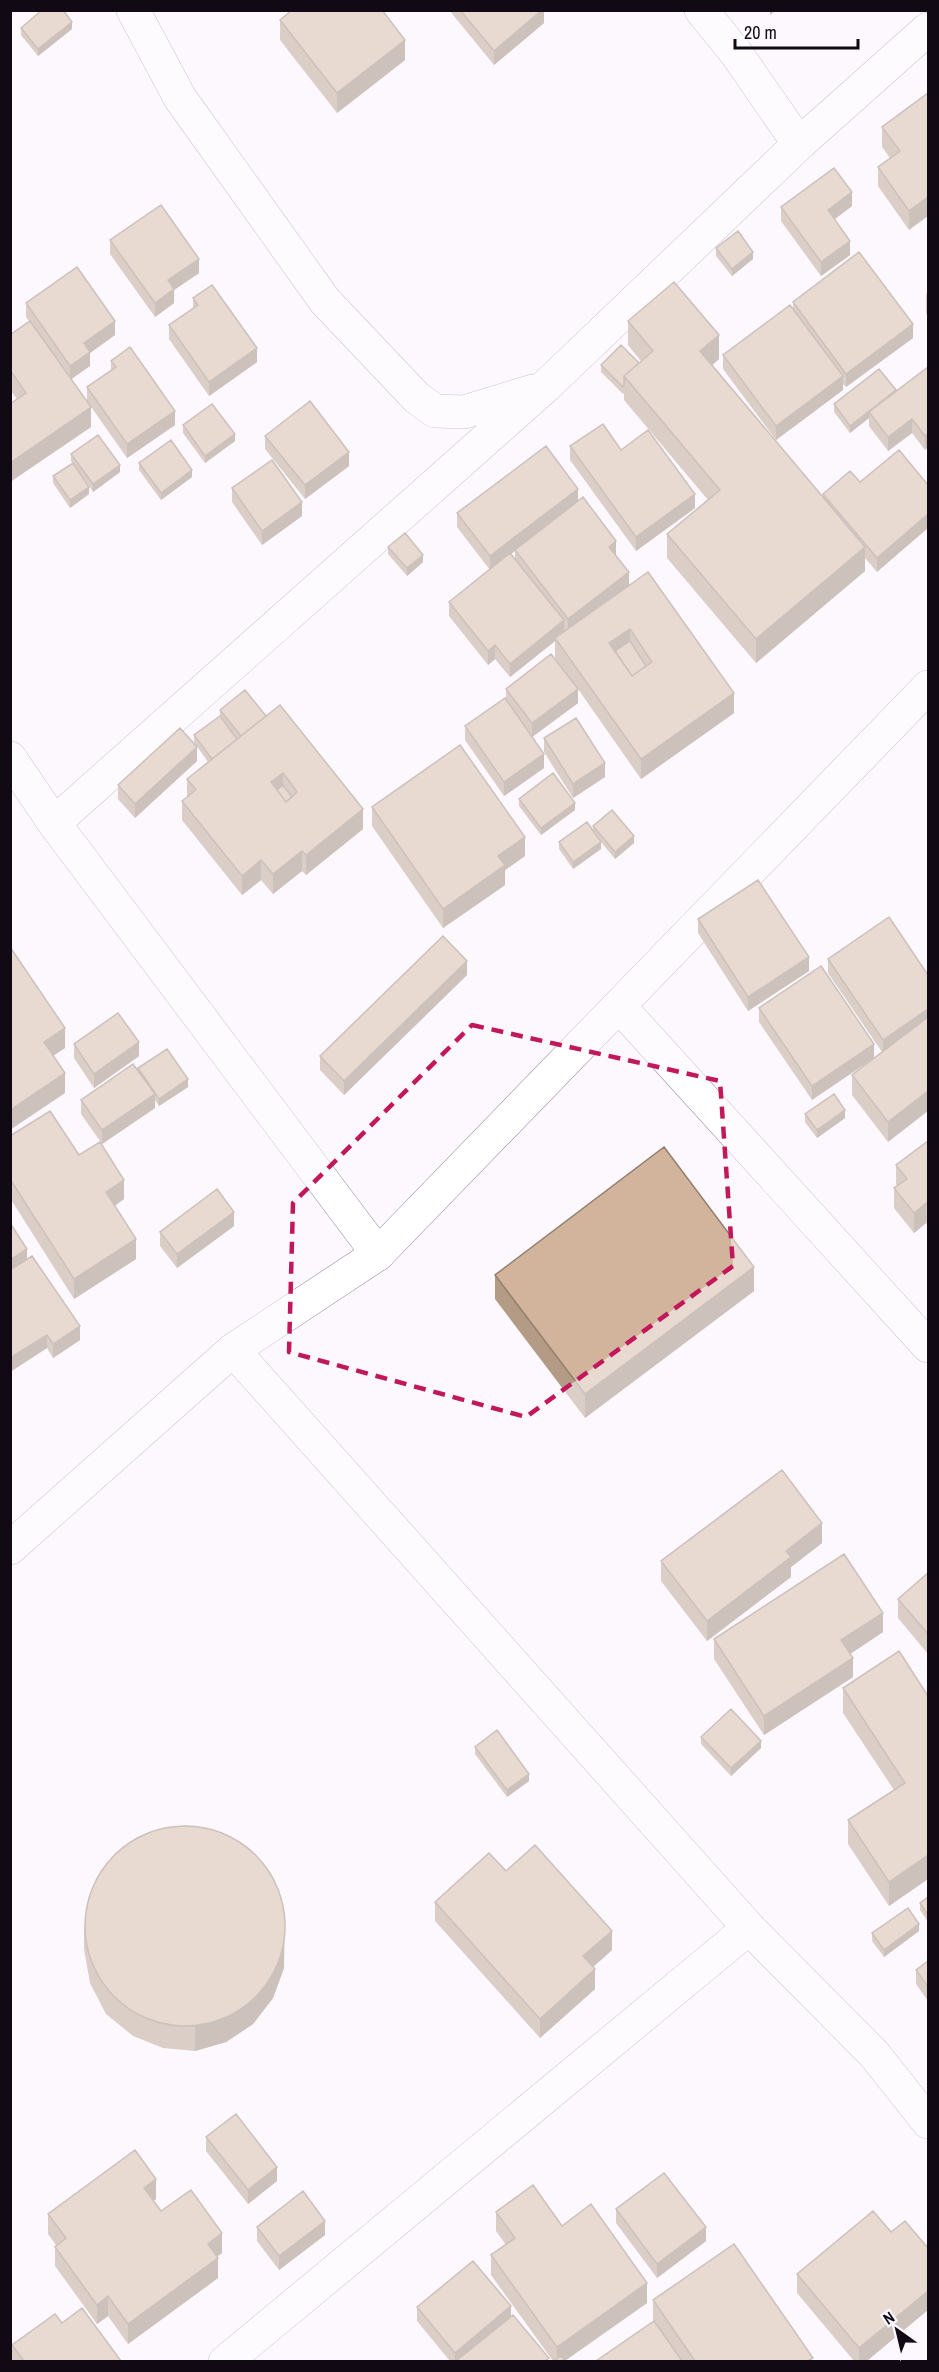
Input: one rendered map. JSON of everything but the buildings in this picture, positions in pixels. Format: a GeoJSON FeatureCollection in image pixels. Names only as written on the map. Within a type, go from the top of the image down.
{"type":"FeatureCollection","features":[{"type":"Feature","properties":{"kind":"street"},"geometry":{"type":"LineString","coordinates":[[133,10],[180,99],[325,301],[417,398],[435,411],[464,412],[546,386]]}},
{"type":"Feature","properties":{"kind":"street"},"geometry":{"type":"LineString","coordinates":[[702,10],[736,53],[799,144]]}},
{"type":"Feature","properties":{"kind":"street"},"geometry":{"type":"LineString","coordinates":[[54,823],[546,386],[799,144],[928,29]]}},
{"type":"Feature","properties":{"kind":"street"},"geometry":{"type":"LineString","coordinates":[[10,1548],[233,1350],[378,1254],[928,687]]}},
{"type":"Feature","properties":{"kind":"street"},"geometry":{"type":"LineString","coordinates":[[10,759],[54,823],[378,1254]]}},
{"type":"Feature","properties":{"kind":"street"},"geometry":{"type":"LineString","coordinates":[[619,1006],[924,1332]]}},
{"type":"Feature","properties":{"kind":"street"},"geometry":{"type":"LineString","coordinates":[[233,1350],[749,1928],[874,2054],[928,2122]]}},
{"type":"Feature","properties":{"kind":"street"},"geometry":{"type":"LineString","coordinates":[[225,2361],[749,1928]]}},
{"type":"Feature","properties":{"kind":"highlighted area"},"geometry":{"type":"Polygon","coordinates":[[[472,1025],[720,1081],[733,1266],[526,1417],[289,1352],[293,1203],[472,1025]]]}}]}
